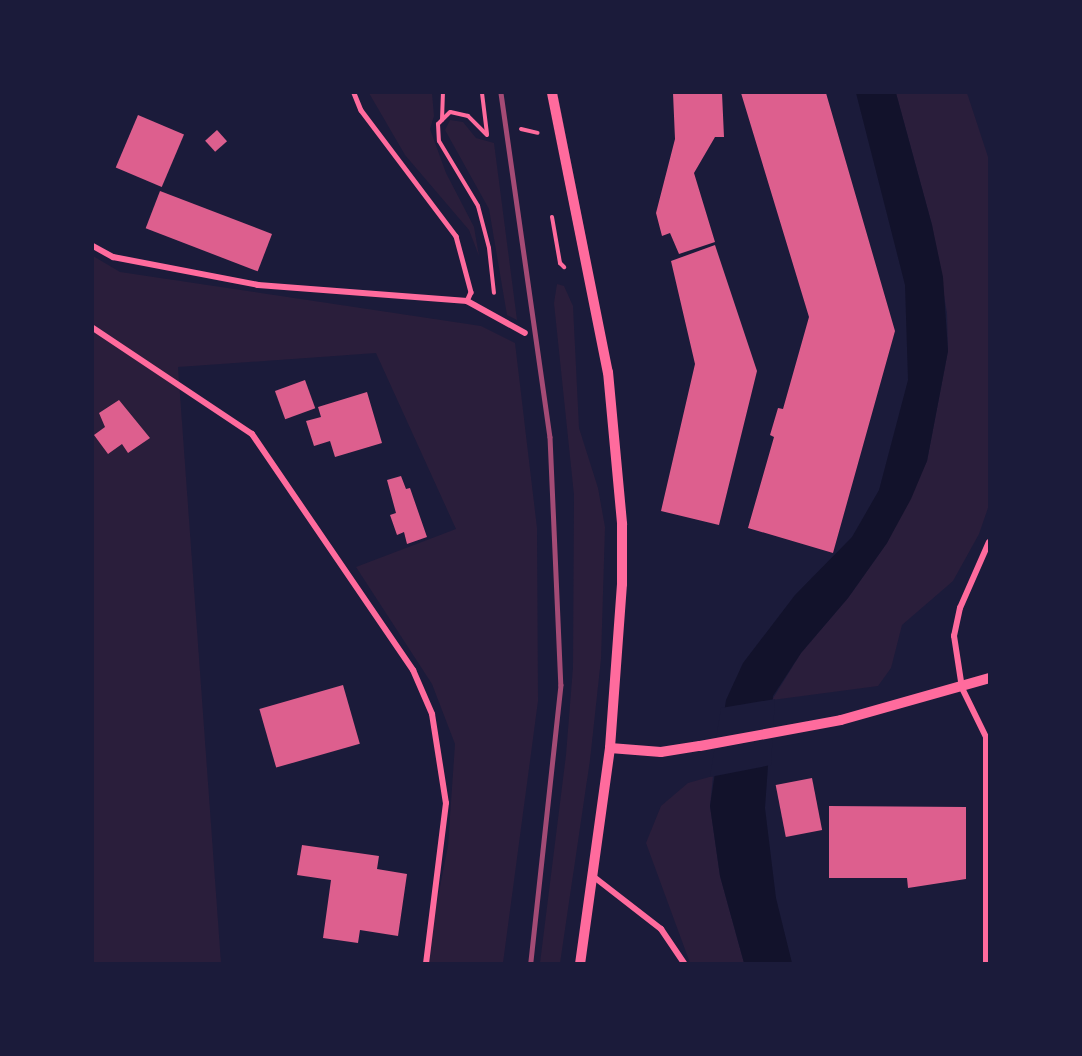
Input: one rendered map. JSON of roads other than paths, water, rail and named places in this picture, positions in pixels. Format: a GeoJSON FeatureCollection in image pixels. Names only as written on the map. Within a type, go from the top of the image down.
{"type":"FeatureCollection","features":[{"type":"Feature","properties":{"kind":"street"},"geometry":{"type":"LineString","coordinates":[[552,93],[608,372],[618,449],[622,584],[610,748],[594,877],[580,963]]}},
{"type":"Feature","properties":{"kind":"street"},"geometry":{"type":"LineString","coordinates":[[93,246],[113,257],[249,283],[467,301],[497,321],[525,333]]}},
{"type":"Feature","properties":{"kind":"street"},"geometry":{"type":"LineString","coordinates":[[93,328],[252,434],[413,670],[432,714],[446,803],[426,963]]}},
{"type":"Feature","properties":{"kind":"street"},"geometry":{"type":"LineString","coordinates":[[986,963],[986,737],[962,688],[954,636],[960,608],[989,542]]}},
{"type":"Feature","properties":{"kind":"street"},"geometry":{"type":"LineString","coordinates":[[610,748],[661,752],[700,747],[841,720],[962,688],[989,678]]}},
{"type":"Feature","properties":{"kind":"street"},"geometry":{"type":"LineString","coordinates":[[594,877],[661,929],[684,963]]}},
{"type":"Feature","properties":{"kind":"lane"},"geometry":{"type":"LineString","coordinates":[[354,93],[361,110],[456,236],[471,292],[467,301]]}},
{"type":"Feature","properties":{"kind":"railway"},"geometry":{"type":"LineString","coordinates":[[501,93],[550,437],[561,685],[531,963]]}}]}
